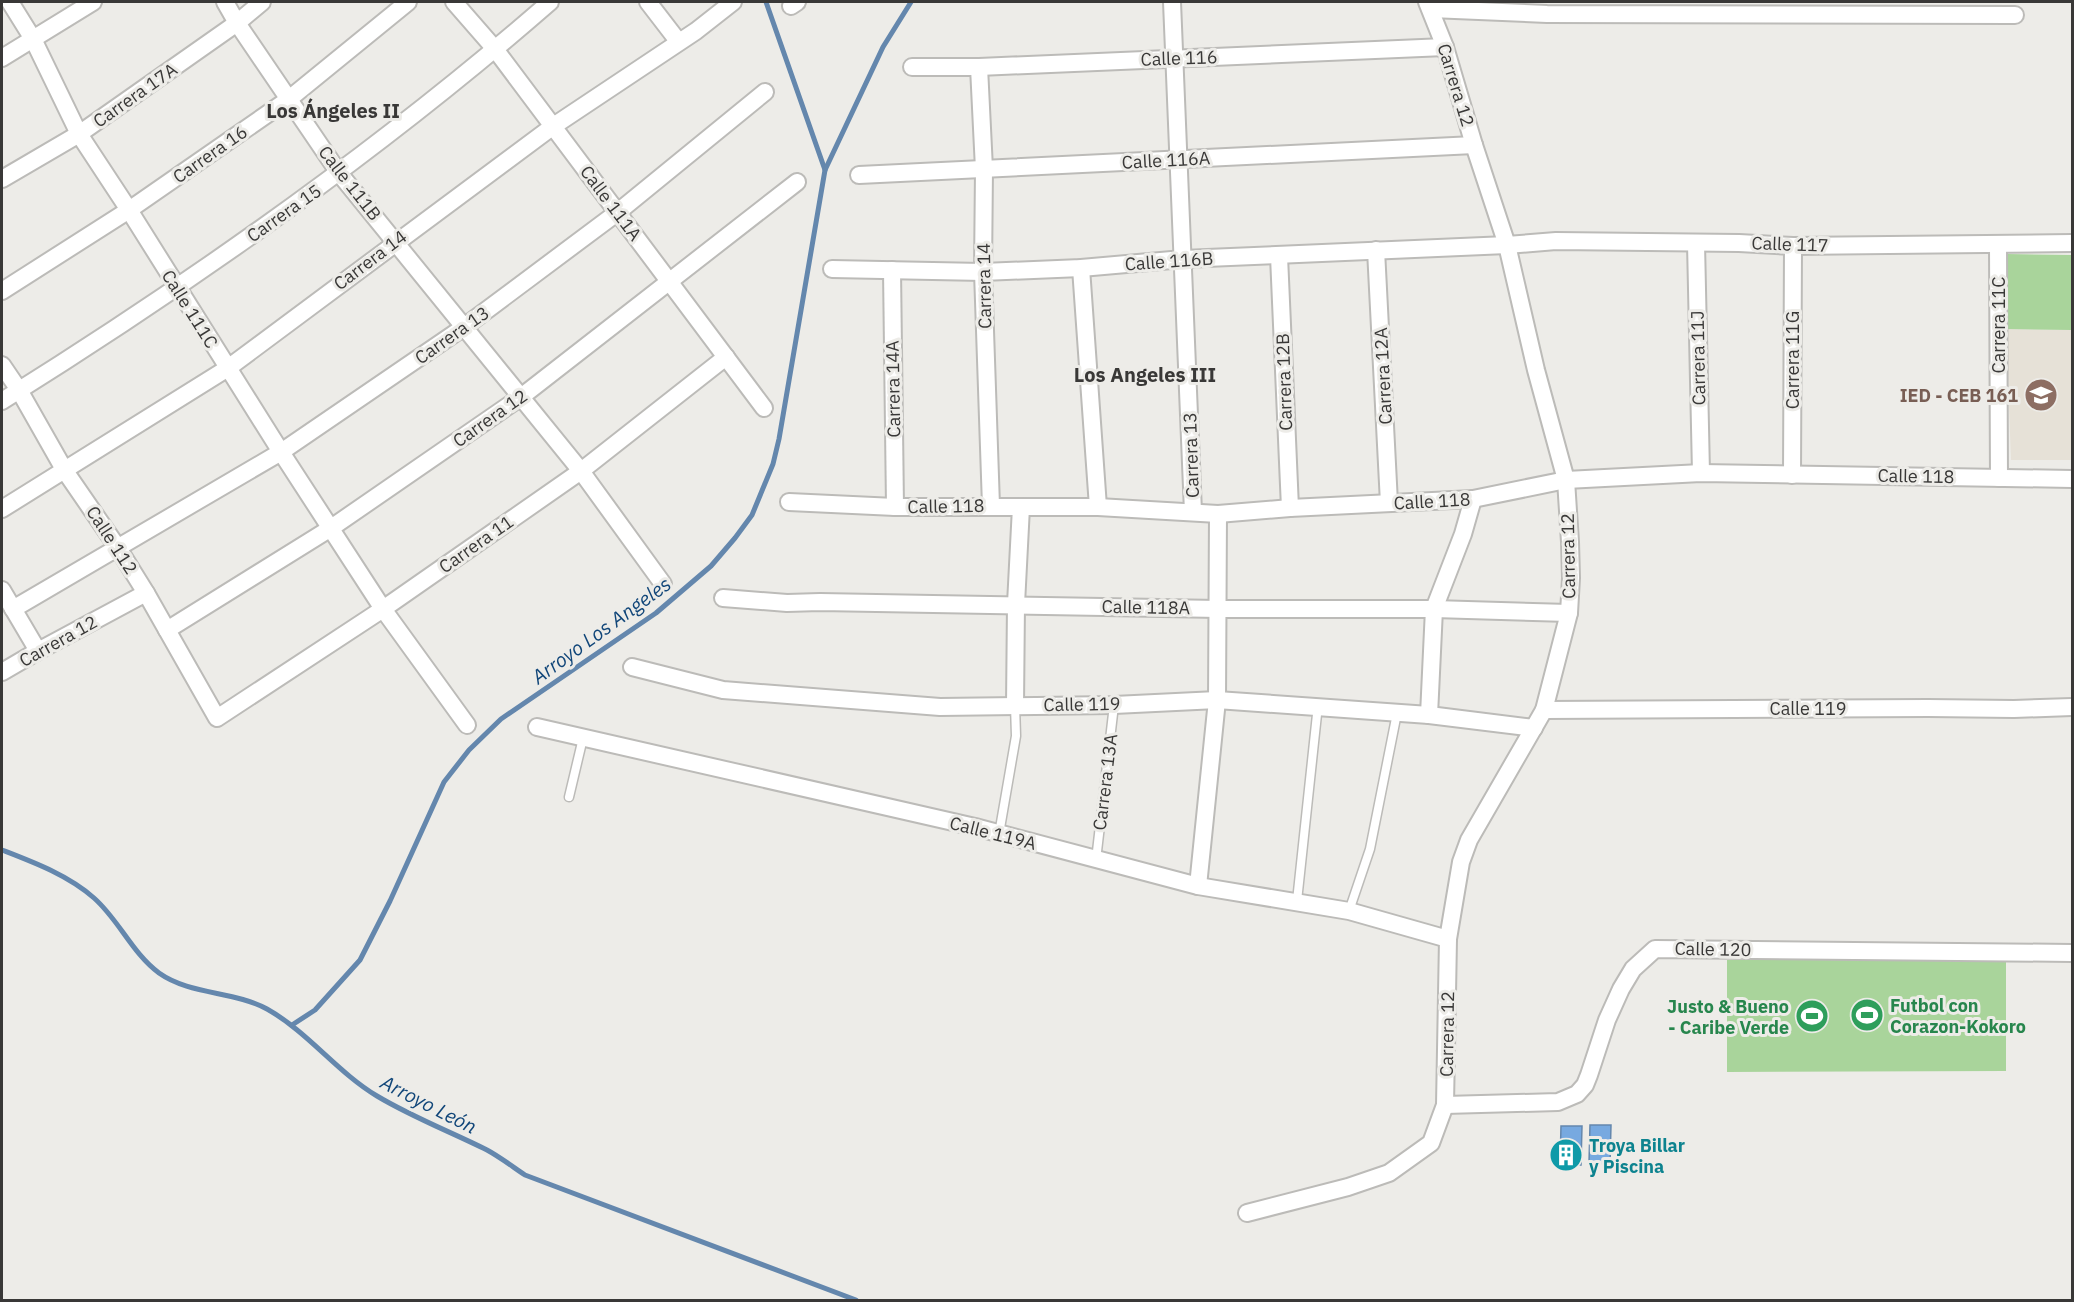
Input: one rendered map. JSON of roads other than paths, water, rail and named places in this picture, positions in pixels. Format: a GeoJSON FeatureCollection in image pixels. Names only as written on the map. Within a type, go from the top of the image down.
{"type":"FeatureCollection","features":[{"type":"Feature","properties":{"kind":"street","name":"Calle 111C"},"geometry":{"type":"LineString","coordinates":[[10,2],[33,39],[79,134],[280,452],[383,609],[467,725]]}},
{"type":"Feature","properties":{"kind":"street"},"geometry":{"type":"LineString","coordinates":[[2,58],[93,2]]}},
{"type":"Feature","properties":{"kind":"street","name":"Calle 111B"},"geometry":{"type":"LineString","coordinates":[[225,2],[339,173],[581,471],[663,584]]}},
{"type":"Feature","properties":{"kind":"street","name":"Carrera 17A"},"geometry":{"type":"LineString","coordinates":[[2,179],[79,134],[237,23],[262,2]]}},
{"type":"Feature","properties":{"kind":"street","name":"Carrera 16"},"geometry":{"type":"LineString","coordinates":[[2,291],[129,210],[289,99],[408,2]]}},
{"type":"Feature","properties":{"kind":"street","name":"Calle 111A"},"geometry":{"type":"LineString","coordinates":[[454,2],[495,49],[764,408]]}},
{"type":"Feature","properties":{"kind":"street","name":"Carrera 15"},"geometry":{"type":"LineString","coordinates":[[2,401],[177,289],[339,173],[495,49],[550,2]]}},
{"type":"Feature","properties":{"kind":"street"},"geometry":{"type":"LineString","coordinates":[[648,2],[678,41]]}},
{"type":"Feature","properties":{"kind":"street","name":"Carrera 14"},"geometry":{"type":"LineString","coordinates":[[2,509],[228,368],[552,127],[696,31],[733,2]]}},
{"type":"Feature","properties":{"kind":"street","name":"Carrera 13"},"geometry":{"type":"LineString","coordinates":[[1172,2],[1193,512]]}},
{"type":"Feature","properties":{"kind":"street"},"geometry":{"type":"LineString","coordinates":[[1429,5],[2015,15]]}},
{"type":"Feature","properties":{"kind":"street","name":"Carrera 12"},"geometry":{"type":"LineString","coordinates":[[1247,1213],[1389,1173],[1431,1143],[1445,1105],[1448,939],[1461,862],[1469,840],[1544,710],[1569,613],[1571,578],[1566,480],[1536,370],[1507,245],[1445,47],[1429,5]]}},
{"type":"Feature","properties":{"kind":"street","name":"Calle 116"},"geometry":{"type":"LineString","coordinates":[[912,67],[979,67],[1445,47]]}},
{"type":"Feature","properties":{"kind":"street","name":"Carrera 14"},"geometry":{"type":"LineString","coordinates":[[979,67],[984,169],[983,272],[991,506]]}},
{"type":"Feature","properties":{"kind":"street","name":"Carrera 13"},"geometry":{"type":"LineString","coordinates":[[13,609],[280,452],[464,327],[618,212],[765,92]]}},
{"type":"Feature","properties":{"kind":"street","name":"Calle 116A"},"geometry":{"type":"LineString","coordinates":[[859,174],[1474,145]]}},
{"type":"Feature","properties":{"kind":"street","name":"Carrera 12"},"geometry":{"type":"LineString","coordinates":[[167,630],[331,528],[521,397],[796,182]]}},
{"type":"Feature","properties":{"kind":"street","name":"Calle 117"},"geometry":{"type":"LineString","coordinates":[[1507,245],[1556,241],[1793,246],[2073,243]]}},
{"type":"Feature","properties":{"kind":"street","name":"Carrera 11J"},"geometry":{"type":"LineString","coordinates":[[1696,243],[1701,473]]}},
{"type":"Feature","properties":{"kind":"street","name":"Carrera 11C"},"geometry":{"type":"LineString","coordinates":[[1998,244],[1998,478]]}},
{"type":"Feature","properties":{"kind":"street","name":"Calle 116B"},"geometry":{"type":"LineString","coordinates":[[832,269],[983,272],[1081,268],[1183,259],[1507,245]]}},
{"type":"Feature","properties":{"kind":"street","name":"Carrera 11G"},"geometry":{"type":"LineString","coordinates":[[1792,475],[1793,246]]}},
{"type":"Feature","properties":{"kind":"street","name":"Carrera 12A"},"geometry":{"type":"LineString","coordinates":[[1376,250],[1389,503]]}},
{"type":"Feature","properties":{"kind":"street","name":"Carrera 12B"},"geometry":{"type":"LineString","coordinates":[[1279,256],[1290,508]]}},
{"type":"Feature","properties":{"kind":"street"},"geometry":{"type":"LineString","coordinates":[[1081,268],[1098,507]]}},
{"type":"Feature","properties":{"kind":"street","name":"Carrera 14A"},"geometry":{"type":"LineString","coordinates":[[892,270],[895,507]]}},
{"type":"Feature","properties":{"kind":"street","name":"Carrera 11"},"geometry":{"type":"LineString","coordinates":[[217,718],[383,609],[581,471],[726,357]]}},
{"type":"Feature","properties":{"kind":"street","name":"Calle 112"},"geometry":{"type":"LineString","coordinates":[[2,365],[19,390],[65,471],[146,592],[217,718]]}},
{"type":"Feature","properties":{"kind":"street","name":"Calle 118"},"geometry":{"type":"LineString","coordinates":[[789,502],[895,507],[1098,507],[1218,514],[1473,499],[1566,480],[1701,473],[2073,479]]}},
{"type":"Feature","properties":{"kind":"street"},"geometry":{"type":"LineString","coordinates":[[1429,714],[1434,609],[1463,534],[1473,499]]}},
{"type":"Feature","properties":{"kind":"street"},"geometry":{"type":"LineString","coordinates":[[1015,705],[1016,604],[1021,507]]}},
{"type":"Feature","properties":{"kind":"street","name":"Carrera 13"},"geometry":{"type":"LineString","coordinates":[[1198,886],[1217,700],[1218,514]]}},
{"type":"Feature","properties":{"kind":"street"},"geometry":{"type":"LineString","coordinates":[[2,590],[38,651]]}},
{"type":"Feature","properties":{"kind":"street","name":"Carrera 12"},"geometry":{"type":"LineString","coordinates":[[2,672],[146,592]]}},
{"type":"Feature","properties":{"kind":"street","name":"Calle 118A"},"geometry":{"type":"LineString","coordinates":[[723,598],[787,603],[1016,604],[1219,609],[1434,609],[1569,613]]}},
{"type":"Feature","properties":{"kind":"street","name":"Calle 119"},"geometry":{"type":"LineString","coordinates":[[632,667],[723,690],[940,707],[1114,705],[1217,700],[1429,714],[1534,728]]}},
{"type":"Feature","properties":{"kind":"street","name":"Calle 119"},"geometry":{"type":"LineString","coordinates":[[1544,710],[2073,707]]}},
{"type":"Feature","properties":{"kind":"street","name":"Calle 119A"},"geometry":{"type":"LineString","coordinates":[[537,727],[999,834],[1198,886],[1349,911],[1448,939]]}},
{"type":"Feature","properties":{"kind":"street","name":"Calle 120"},"geometry":{"type":"LineString","coordinates":[[1445,1105],[1558,1102],[1576,1094],[1585,1085],[1607,1020],[1621,989],[1633,969],[1655,949],[2073,953]]}},
{"type":"Feature","properties":{"kind":"lane"},"geometry":{"type":"LineString","coordinates":[[999,834],[1016,736],[1015,705]]}},
{"type":"Feature","properties":{"kind":"lane","name":"Carrera 13A"},"geometry":{"type":"LineString","coordinates":[[1096,860],[1114,705]]}},
{"type":"Feature","properties":{"kind":"lane"},"geometry":{"type":"LineString","coordinates":[[1297,901],[1318,705]]}},
{"type":"Feature","properties":{"kind":"lane"},"geometry":{"type":"LineString","coordinates":[[1349,911],[1370,849],[1397,713]]}},
{"type":"Feature","properties":{"kind":"lane"},"geometry":{"type":"LineString","coordinates":[[569,797],[583,738]]}},
{"type":"Feature","properties":{"kind":"water"},"geometry":{"type":"Polygon","coordinates":[[[1590,1125],[1611,1125],[1610,1164],[1589,1163],[1590,1125]]]}},
{"type":"Feature","properties":{"kind":"water"},"geometry":{"type":"Polygon","coordinates":[[[1561,1126],[1582,1126],[1581,1165],[1560,1165],[1561,1126]]]}},
{"type":"Feature","properties":{"kind":"waterway","name":"Arroyo Los Angeles"},"geometry":{"type":"LineString","coordinates":[[766,2],[825,170]]}},
{"type":"Feature","properties":{"kind":"waterway","name":"Arroyo Los Angeles"},"geometry":{"type":"LineString","coordinates":[[292,1025],[315,1010],[360,960],[390,901],[444,782],[469,750],[501,719],[656,613],[711,566],[752,515],[773,464],[779,439],[825,170],[883,47],[911,2]]}},
{"type":"Feature","properties":{"kind":"waterway","name":"Arroyo León"},"geometry":{"type":"LineString","coordinates":[[2,850],[50,870],[84,890],[103,907],[141,956],[159,973],[184,985],[241,999],[267,1009],[296,1029],[349,1076],[390,1104],[487,1150],[525,1175],[856,1300]]}},
{"type":"Feature","properties":{"kind":"place","name":"IED - CEB 161"},"geometry":{"type":"Point","coordinates":[2041,395]}},
{"type":"Feature","properties":{"kind":"place","name":"Futbol con Corazon-Kokoro"},"geometry":{"type":"Point","coordinates":[1867,1015]}},
{"type":"Feature","properties":{"kind":"place","name":"Justo & Bueno - Caribe Verde"},"geometry":{"type":"Point","coordinates":[1812,1016]}},
{"type":"Feature","properties":{"kind":"place","name":"Troya Billar y Piscina"},"geometry":{"type":"Point","coordinates":[1566,1155]}},
{"type":"Feature","properties":{"kind":"district","name":"Los Ángeles II"},"geometry":{"type":"Point","coordinates":[333,110]}},
{"type":"Feature","properties":{"kind":"district","name":"Los Angeles III"},"geometry":{"type":"Point","coordinates":[1145,374]}}]}
